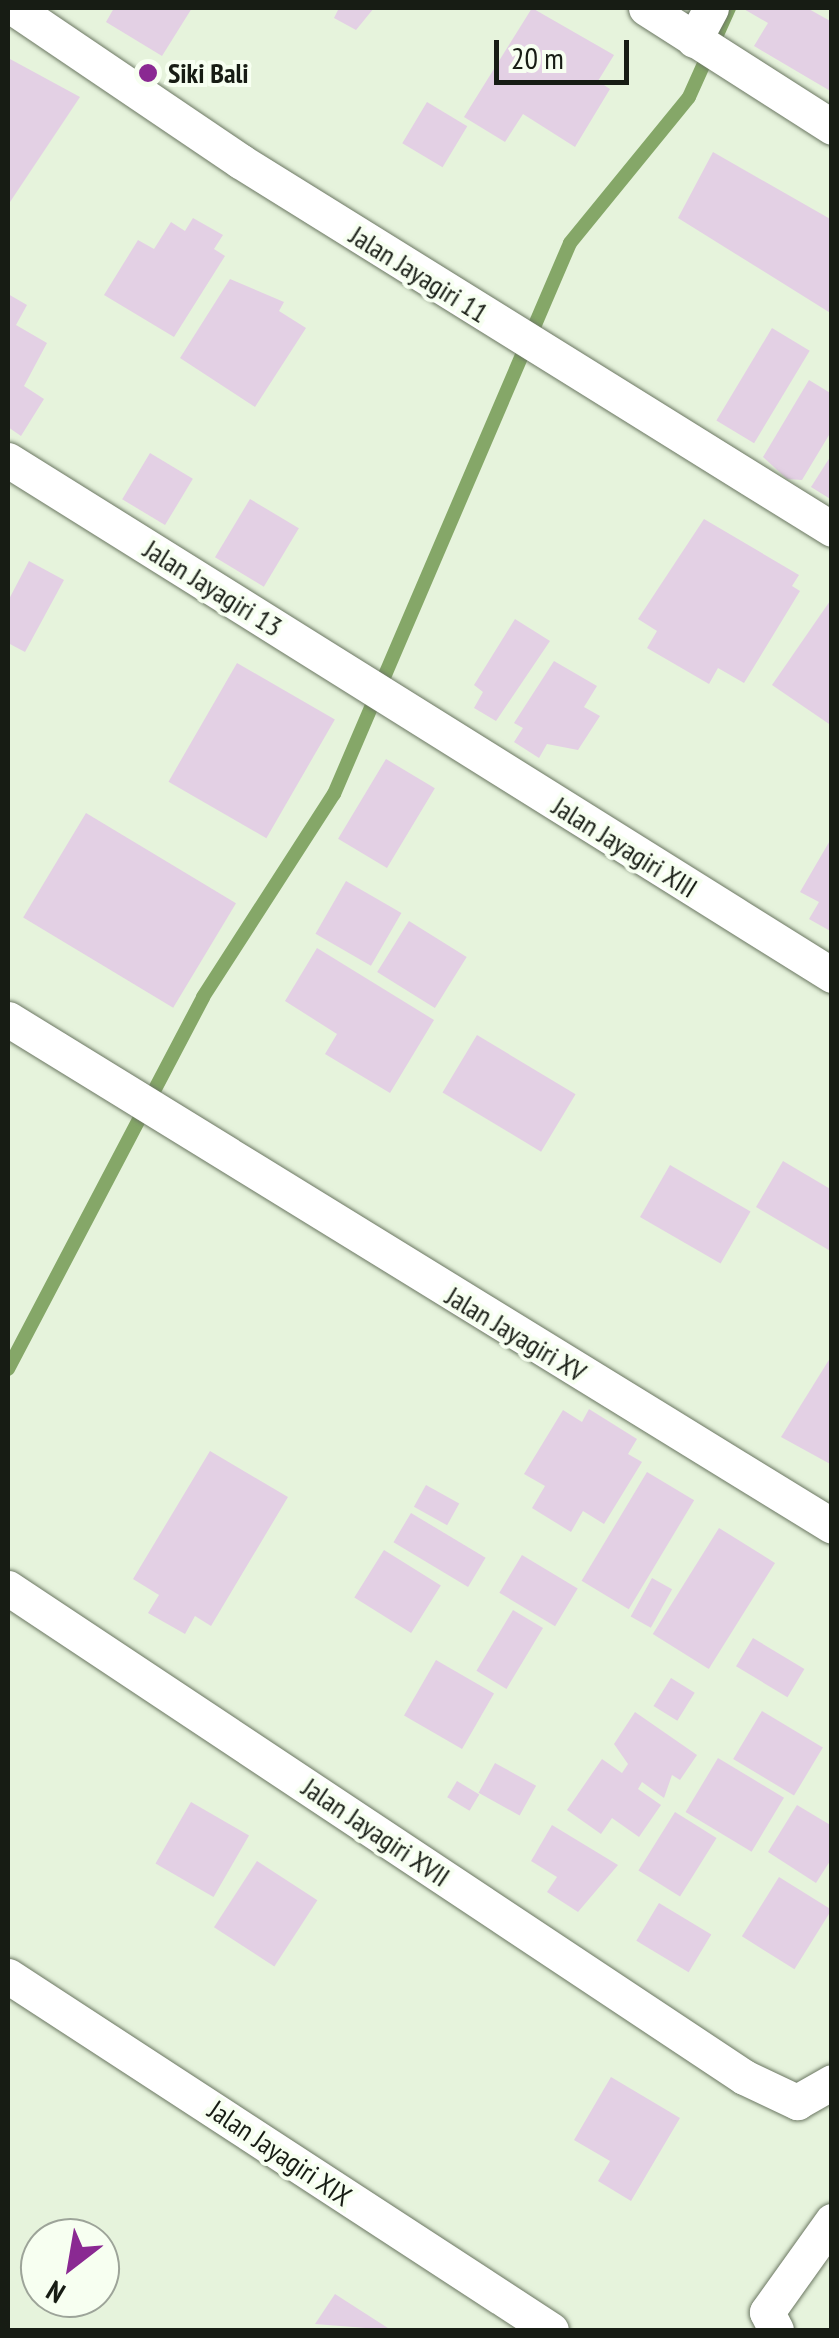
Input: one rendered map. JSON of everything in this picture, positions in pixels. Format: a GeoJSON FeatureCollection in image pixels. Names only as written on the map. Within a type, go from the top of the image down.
{"type":"FeatureCollection","features":[{"type":"Feature","properties":{"kind":"street","name":"Jalan Jayagiri 11"},"geometry":{"type":"LineString","coordinates":[[14,8],[570,370],[832,529]]}},
{"type":"Feature","properties":{"kind":"street"},"geometry":{"type":"LineString","coordinates":[[646,8],[832,127]]}},
{"type":"Feature","properties":{"kind":"street"},"geometry":{"type":"LineString","coordinates":[[696,41],[711,8]]}},
{"type":"Feature","properties":{"kind":"street","name":"Jalan Jayagiri 13"},"geometry":{"type":"LineString","coordinates":[[8,460],[314,650],[417,720]]}},
{"type":"Feature","properties":{"kind":"street","name":"Jalan Jayagiri XIII"},"geometry":{"type":"LineString","coordinates":[[417,720],[832,976]]}},
{"type":"Feature","properties":{"kind":"street","name":"Jalan Jayagiri XV"},"geometry":{"type":"LineString","coordinates":[[8,1019],[84,1065],[198,1143],[832,1526]]}},
{"type":"Feature","properties":{"kind":"street","name":"Jalan Jayagiri XVII"},"geometry":{"type":"LineString","coordinates":[[8,1588],[744,2077],[797,2102],[832,2082]]}},
{"type":"Feature","properties":{"kind":"street","name":"Jalan Jayagiri XIX"},"geometry":{"type":"LineString","coordinates":[[8,1976],[552,2330]]}},
{"type":"Feature","properties":{"kind":"street"},"geometry":{"type":"LineString","coordinates":[[776,2330],[767,2312],[832,2221]]}},
{"type":"Feature","properties":{"kind":"building"},"geometry":{"type":"Polygon","coordinates":[[[114,8],[192,8],[162,56],[106,22],[114,8]]]}},
{"type":"Feature","properties":{"kind":"building"},"geometry":{"type":"Polygon","coordinates":[[[339,8],[374,8],[356,30],[334,18],[339,8]]]}},
{"type":"Feature","properties":{"kind":"building"},"geometry":{"type":"Polygon","coordinates":[[[532,8],[614,55],[598,81],[610,89],[575,147],[523,114],[505,142],[464,117],[532,8]]]}},
{"type":"Feature","properties":{"kind":"building"},"geometry":{"type":"Polygon","coordinates":[[[742,8],[807,8],[832,22],[832,92],[754,46],[768,23],[742,8]]]}},
{"type":"Feature","properties":{"kind":"building"},"geometry":{"type":"Polygon","coordinates":[[[10,59],[80,97],[8,205],[8,64],[10,59]]]}},
{"type":"Feature","properties":{"kind":"building"},"geometry":{"type":"Polygon","coordinates":[[[427,102],[467,126],[443,167],[402,143],[427,102]]]}},
{"type":"Feature","properties":{"kind":"building"},"geometry":{"type":"Polygon","coordinates":[[[713,152],[832,220],[832,314],[678,218],[713,152]]]}},
{"type":"Feature","properties":{"kind":"building"},"geometry":{"type":"Polygon","coordinates":[[[193,218],[223,235],[214,249],[225,256],[174,337],[104,295],[138,240],[154,249],[171,222],[185,231],[193,218]]]}},
{"type":"Feature","properties":{"kind":"building"},"geometry":{"type":"Polygon","coordinates":[[[230,279],[284,302],[279,311],[306,328],[255,407],[180,358],[230,279]]]}},
{"type":"Feature","properties":{"kind":"building"},"geometry":{"type":"Polygon","coordinates":[[[8,294],[27,305],[16,325],[47,343],[24,386],[44,399],[21,436],[8,427],[8,294]]]}},
{"type":"Feature","properties":{"kind":"building"},"geometry":{"type":"Polygon","coordinates":[[[772,328],[810,351],[754,443],[716,421],[772,328]]]}},
{"type":"Feature","properties":{"kind":"building"},"geometry":{"type":"Polygon","coordinates":[[[809,380],[832,394],[832,430],[802,480],[787,479],[763,457],[809,380]]]}},
{"type":"Feature","properties":{"kind":"building"},"geometry":{"type":"Polygon","coordinates":[[[150,453],[193,479],[165,525],[122,499],[150,453]]]}},
{"type":"Feature","properties":{"kind":"building"},"geometry":{"type":"Polygon","coordinates":[[[832,454],[832,500],[811,487],[832,454]]]}},
{"type":"Feature","properties":{"kind":"building"},"geometry":{"type":"Polygon","coordinates":[[[250,499],[299,528],[264,587],[215,557],[250,499]]]}},
{"type":"Feature","properties":{"kind":"building"},"geometry":{"type":"Polygon","coordinates":[[[704,519],[799,575],[792,586],[800,591],[744,683],[718,668],[709,684],[647,648],[657,631],[638,619],[704,519]]]}},
{"type":"Feature","properties":{"kind":"building"},"geometry":{"type":"Polygon","coordinates":[[[29,561],[64,580],[25,652],[8,643],[8,601],[29,561]]]}},
{"type":"Feature","properties":{"kind":"building"},"geometry":{"type":"Polygon","coordinates":[[[832,598],[832,726],[772,685],[832,598]]]}},
{"type":"Feature","properties":{"kind":"building"},"geometry":{"type":"Polygon","coordinates":[[[515,619],[550,641],[496,721],[474,708],[483,692],[474,685],[515,619]]]}},
{"type":"Feature","properties":{"kind":"building"},"geometry":{"type":"Polygon","coordinates":[[[554,661],[597,686],[584,707],[600,716],[578,750],[547,744],[539,758],[514,742],[523,728],[514,723],[554,661]]]}},
{"type":"Feature","properties":{"kind":"building"},"geometry":{"type":"Polygon","coordinates":[[[237,663],[335,720],[266,838],[168,782],[237,663]]]}},
{"type":"Feature","properties":{"kind":"building"},"geometry":{"type":"Polygon","coordinates":[[[386,759],[435,788],[387,868],[338,839],[386,759]]]}},
{"type":"Feature","properties":{"kind":"building"},"geometry":{"type":"Polygon","coordinates":[[[86,813],[236,903],[173,1008],[23,918],[86,813]]]}},
{"type":"Feature","properties":{"kind":"building"},"geometry":{"type":"Polygon","coordinates":[[[832,837],[832,932],[809,919],[819,902],[800,892],[832,837]]]}},
{"type":"Feature","properties":{"kind":"building"},"geometry":{"type":"Polygon","coordinates":[[[346,881],[401,913],[371,966],[316,934],[346,881]]]}},
{"type":"Feature","properties":{"kind":"building"},"geometry":{"type":"Polygon","coordinates":[[[409,921],[467,957],[435,1008],[377,972],[409,921]]]}},
{"type":"Feature","properties":{"kind":"building"},"geometry":{"type":"Polygon","coordinates":[[[317,948],[434,1020],[390,1093],[325,1054],[337,1034],[285,1001],[317,948]]]}},
{"type":"Feature","properties":{"kind":"building"},"geometry":{"type":"Polygon","coordinates":[[[477,1035],[576,1094],[541,1152],[442,1092],[477,1035]]]}},
{"type":"Feature","properties":{"kind":"building"},"geometry":{"type":"Polygon","coordinates":[[[783,1161],[832,1190],[832,1252],[756,1207],[783,1161]]]}},
{"type":"Feature","properties":{"kind":"building"},"geometry":{"type":"Polygon","coordinates":[[[670,1165],[751,1212],[721,1263],[640,1217],[670,1165]]]}},
{"type":"Feature","properties":{"kind":"building"},"geometry":{"type":"Polygon","coordinates":[[[832,1355],[832,1465],[781,1437],[832,1355]]]}},
{"type":"Feature","properties":{"kind":"building"},"geometry":{"type":"Polygon","coordinates":[[[589,1409],[637,1439],[628,1454],[642,1462],[604,1524],[583,1511],[571,1532],[532,1508],[545,1486],[524,1474],[563,1410],[582,1422],[589,1409]]]}},
{"type":"Feature","properties":{"kind":"building"},"geometry":{"type":"Polygon","coordinates":[[[210,1451],[288,1497],[211,1626],[195,1616],[185,1634],[148,1613],[159,1595],[133,1579],[210,1451]]]}},
{"type":"Feature","properties":{"kind":"building"},"geometry":{"type":"Polygon","coordinates":[[[647,1472],[694,1500],[629,1609],[582,1581],[647,1472]]]}},
{"type":"Feature","properties":{"kind":"building"},"geometry":{"type":"Polygon","coordinates":[[[426,1485],[459,1503],[447,1525],[414,1507],[426,1485]]]}},
{"type":"Feature","properties":{"kind":"building"},"geometry":{"type":"Polygon","coordinates":[[[411,1513],[486,1558],[468,1587],[393,1542],[411,1513]]]}},
{"type":"Feature","properties":{"kind":"building"},"geometry":{"type":"Polygon","coordinates":[[[719,1528],[775,1563],[709,1669],[653,1634],[719,1528]]]}},
{"type":"Feature","properties":{"kind":"building"},"geometry":{"type":"Polygon","coordinates":[[[384,1550],[441,1586],[411,1633],[354,1597],[384,1550]]]}},
{"type":"Feature","properties":{"kind":"building"},"geometry":{"type":"Polygon","coordinates":[[[522,1555],[578,1588],[555,1626],[499,1593],[522,1555]]]}},
{"type":"Feature","properties":{"kind":"building"},"geometry":{"type":"Polygon","coordinates":[[[652,1578],[672,1589],[651,1628],[631,1616],[652,1578]]]}},
{"type":"Feature","properties":{"kind":"building"},"geometry":{"type":"Polygon","coordinates":[[[513,1610],[543,1628],[506,1689],[476,1671],[513,1610]]]}},
{"type":"Feature","properties":{"kind":"building"},"geometry":{"type":"Polygon","coordinates":[[[753,1638],[804,1669],[787,1697],[736,1666],[753,1638]]]}},
{"type":"Feature","properties":{"kind":"building"},"geometry":{"type":"Polygon","coordinates":[[[436,1660],[494,1694],[462,1749],[404,1715],[436,1660]]]}},
{"type":"Feature","properties":{"kind":"building"},"geometry":{"type":"Polygon","coordinates":[[[671,1678],[695,1693],[677,1721],[654,1706],[671,1678]]]}},
{"type":"Feature","properties":{"kind":"building"},"geometry":{"type":"Polygon","coordinates":[[[762,1711],[823,1748],[794,1796],[733,1759],[762,1711]]]}},
{"type":"Feature","properties":{"kind":"building"},"geometry":{"type":"Polygon","coordinates":[[[635,1712],[697,1755],[680,1780],[672,1775],[664,1798],[642,1782],[638,1789],[661,1805],[639,1837],[612,1818],[601,1834],[567,1810],[602,1759],[622,1773],[628,1764],[614,1744],[635,1712]]]}},
{"type":"Feature","properties":{"kind":"building"},"geometry":{"type":"Polygon","coordinates":[[[718,1758],[784,1798],[752,1852],[686,1812],[718,1758]]]}},
{"type":"Feature","properties":{"kind":"building"},"geometry":{"type":"Polygon","coordinates":[[[495,1763],[536,1786],[520,1816],[479,1793],[495,1763]]]}},
{"type":"Feature","properties":{"kind":"building"},"geometry":{"type":"Polygon","coordinates":[[[457,1781],[479,1794],[470,1811],[447,1797],[457,1781]]]}},
{"type":"Feature","properties":{"kind":"building"},"geometry":{"type":"Polygon","coordinates":[[[191,1802],[249,1836],[214,1897],[156,1863],[191,1802]]]}},
{"type":"Feature","properties":{"kind":"building"},"geometry":{"type":"Polygon","coordinates":[[[797,1805],[832,1826],[832,1858],[816,1883],[768,1852],[797,1805]]]}},
{"type":"Feature","properties":{"kind":"building"},"geometry":{"type":"Polygon","coordinates":[[[675,1812],[717,1838],[680,1896],[638,1871],[675,1812]]]}},
{"type":"Feature","properties":{"kind":"building"},"geometry":{"type":"Polygon","coordinates":[[[552,1825],[618,1865],[578,1912],[547,1892],[557,1877],[531,1861],[552,1825]]]}},
{"type":"Feature","properties":{"kind":"building"},"geometry":{"type":"Polygon","coordinates":[[[257,1861],[317,1900],[274,1966],[214,1927],[257,1861]]]}},
{"type":"Feature","properties":{"kind":"building"},"geometry":{"type":"Polygon","coordinates":[[[779,1877],[832,1910],[794,1969],[742,1936],[779,1877]]]}},
{"type":"Feature","properties":{"kind":"building"},"geometry":{"type":"Polygon","coordinates":[[[659,1903],[711,1934],[689,1972],[636,1941],[659,1903]]]}},
{"type":"Feature","properties":{"kind":"building"},"geometry":{"type":"Polygon","coordinates":[[[611,2077],[680,2118],[631,2201],[598,2181],[610,2161],[574,2140],[611,2077]]]}},
{"type":"Feature","properties":{"kind":"building"},"geometry":{"type":"Polygon","coordinates":[[[335,2294],[391,2330],[315,2324],[335,2294]]]}},
{"type":"Feature","properties":{"kind":"waterway"},"geometry":{"type":"LineString","coordinates":[[8,1369],[203,997],[334,794],[570,243],[689,97],[729,8]]}},
{"type":"Feature","properties":{"kind":"place","name":"Siki Bali"},"geometry":{"type":"Point","coordinates":[148,73]}}]}
